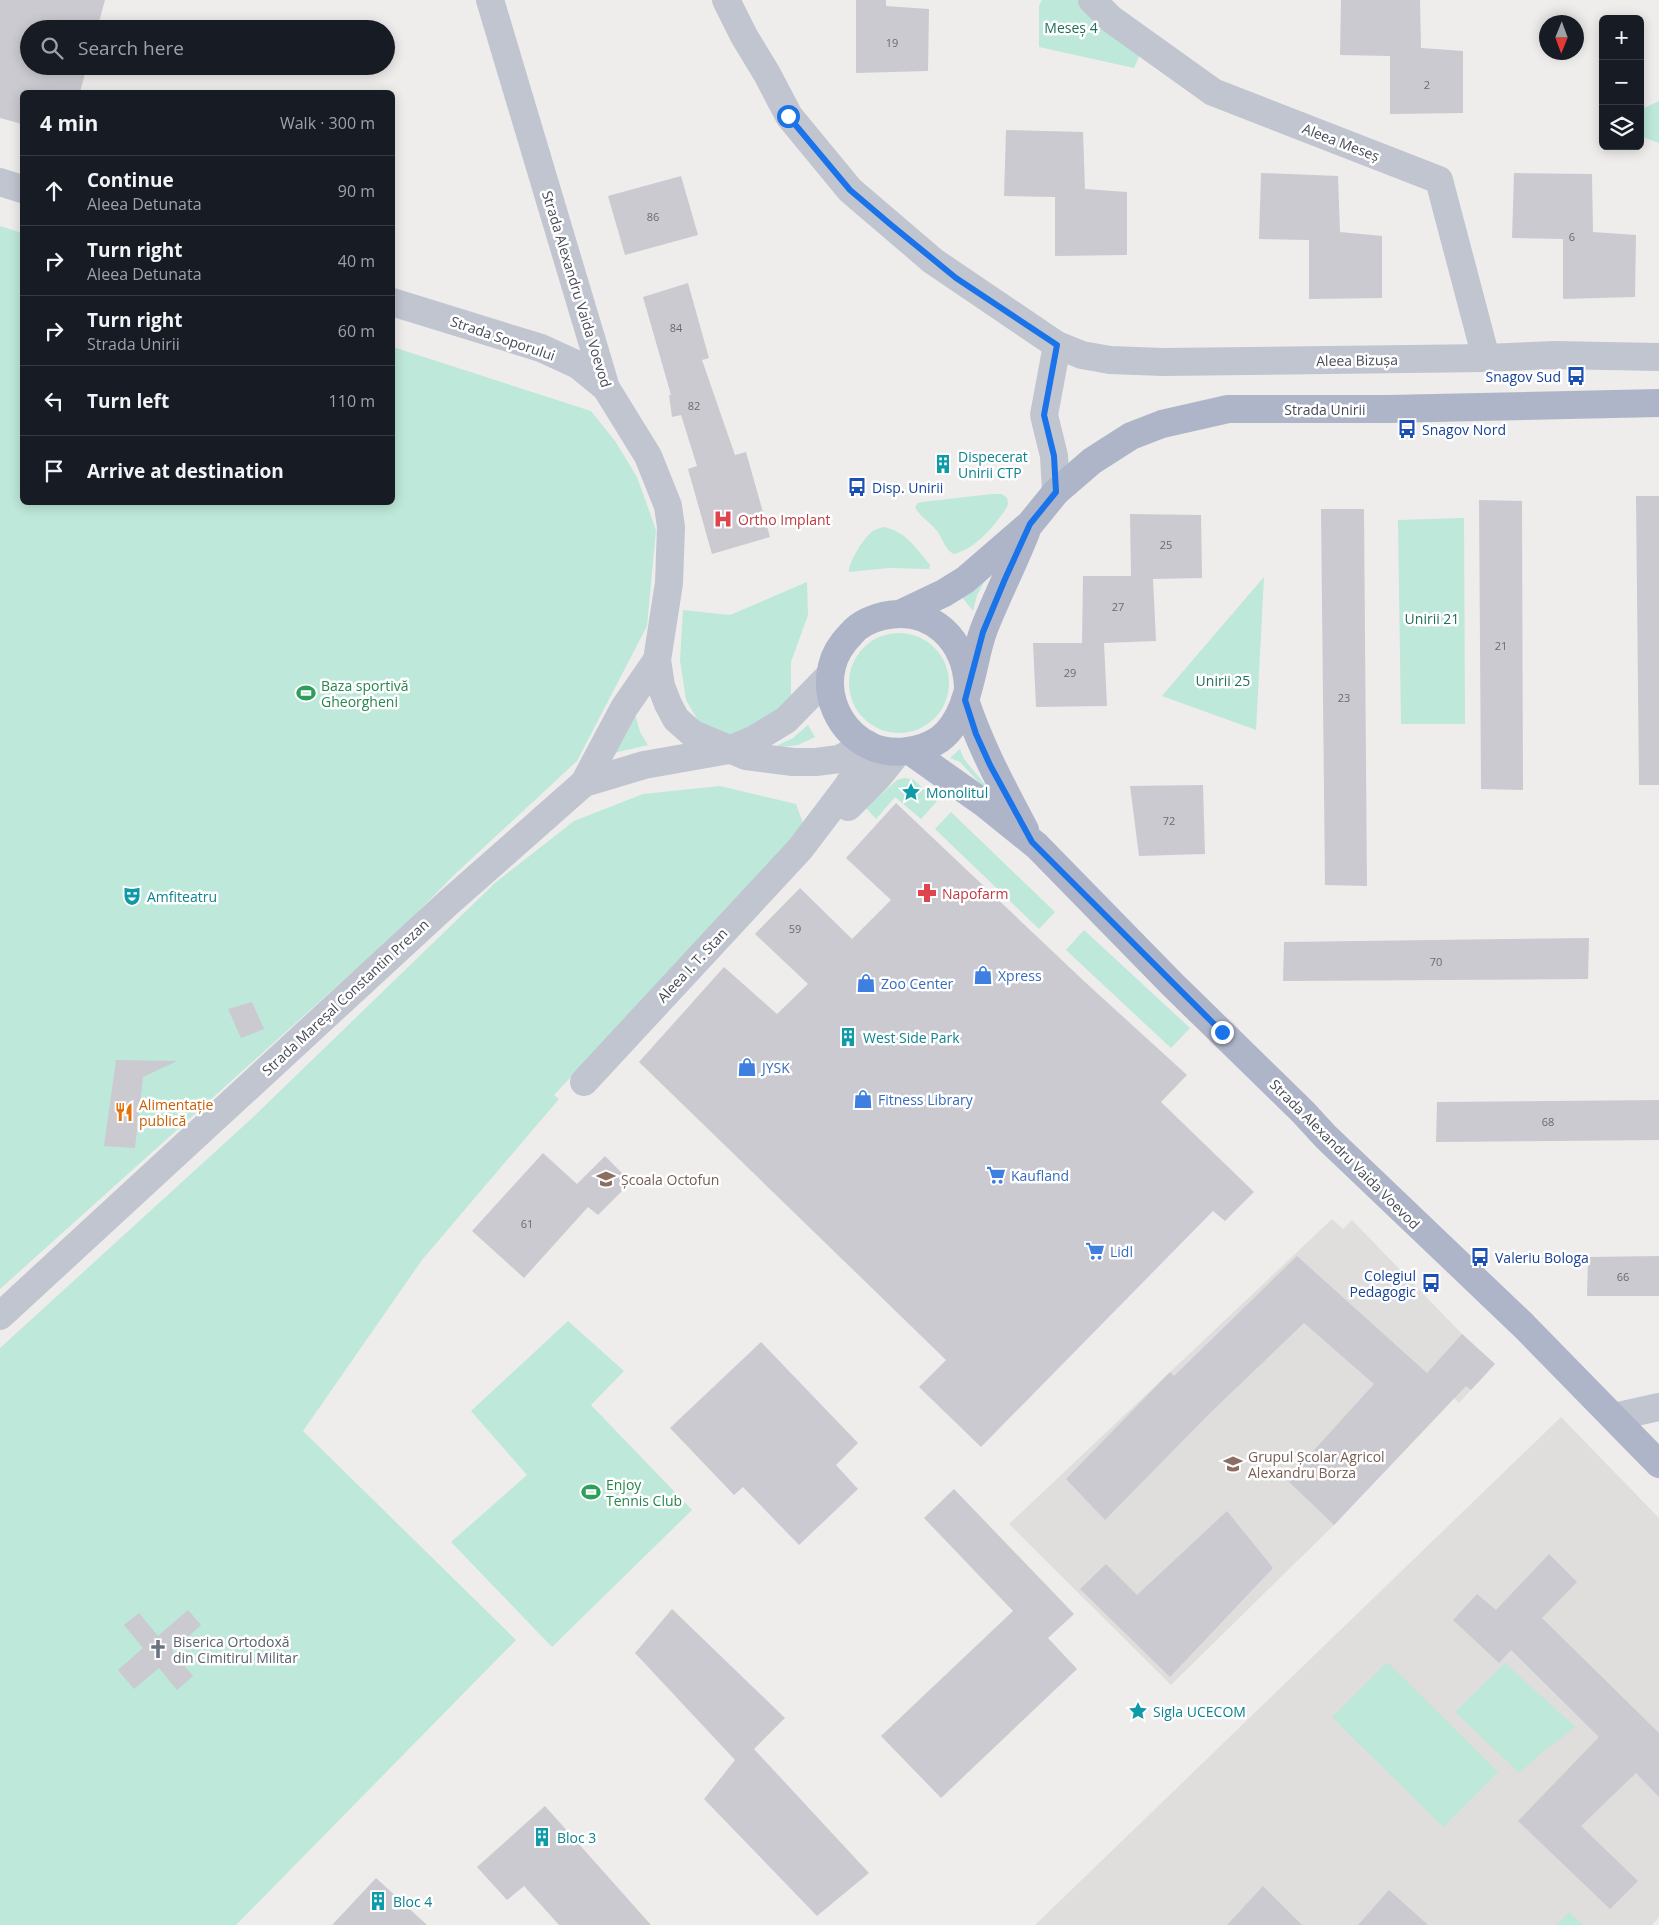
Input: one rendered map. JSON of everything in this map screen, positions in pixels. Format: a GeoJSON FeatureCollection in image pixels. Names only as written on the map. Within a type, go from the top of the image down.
{"type":"FeatureCollection","features":[{"type":"Feature","properties":{"kind":"main road","name":"Strada Unirii"},"geometry":{"type":"LineString","coordinates":[[1030,524],[983,632],[967,693],[956,723],[931,745],[887,749],[851,733],[836,713],[830,695],[829,676],[834,658],[842,642],[855,629],[877,617],[902,613],[966,580],[1030,524],[1056,492],[1092,461],[1131,436],[1162,424],[1228,409],[1388,409],[1659,404]]}},
{"type":"Feature","properties":{"kind":"main road","name":"Strada Unirii"},"geometry":{"type":"LineString","coordinates":[[902,613],[916,615],[927,620],[939,626],[950,636],[964,659],[967,673],[967,693]]}},
{"type":"Feature","properties":{"kind":"main road","name":"Strada Alexandru Vaida Voevod"},"geometry":{"type":"LineString","coordinates":[[967,693],[976,734],[990,765],[1032,842]]}},
{"type":"Feature","properties":{"kind":"main road","name":"Strada Alexandru Vaida Voevod"},"geometry":{"type":"LineString","coordinates":[[887,749],[991,808],[1032,842],[1172,984],[1304,1112],[1326,1137],[1523,1325],[1659,1464]]}},
{"type":"Feature","properties":{"kind":"street","name":"Strada Alexandru Vaida Voevod"},"geometry":{"type":"LineString","coordinates":[[490,0],[606,388],[648,456],[668,506],[672,527],[669,583],[657,660],[661,686],[676,718],[693,734],[729,750]]}},
{"type":"Feature","properties":{"kind":"street","name":"Aleea Bizușa"},"geometry":{"type":"LineString","coordinates":[[726,0],[788,116],[850,190],[933,261],[1057,345],[1082,355],[1110,360],[1164,362],[1486,358],[1554,355],[1659,357]]}},
{"type":"Feature","properties":{"kind":"street","name":"Aleea Meseș"},"geometry":{"type":"LineString","coordinates":[[1092,0],[1111,19],[1213,92],[1439,180],[1486,358]]}},
{"type":"Feature","properties":{"kind":"street"},"geometry":{"type":"LineString","coordinates":[[0,182],[20,188]]}},
{"type":"Feature","properties":{"kind":"street","name":"Strada Soporului"},"geometry":{"type":"LineString","coordinates":[[395,303],[541,348],[578,365],[606,388]]}},
{"type":"Feature","properties":{"kind":"street"},"geometry":{"type":"LineString","coordinates":[[1056,492],[1054,456],[1044,415],[1057,345]]}},
{"type":"Feature","properties":{"kind":"street","name":"Strada Alexandru Vaida Voevod"},"geometry":{"type":"LineString","coordinates":[[584,783],[624,708],[657,660]]}},
{"type":"Feature","properties":{"kind":"street","name":"Strada Mareșal Constantin Prezan"},"geometry":{"type":"LineString","coordinates":[[0,1316],[448,903],[584,783],[644,765],[729,750],[753,740],[786,720],[829,676]]}},
{"type":"Feature","properties":{"kind":"street","name":"Strada Mareșal Constantin Prezan"},"geometry":{"type":"LineString","coordinates":[[729,750],[767,760],[816,762],[887,749]]}},
{"type":"Feature","properties":{"kind":"street","name":"Aleea I. T. Stan"},"geometry":{"type":"LineString","coordinates":[[584,1082],[800,849],[847,787],[887,749]]}},
{"type":"Feature","properties":{"kind":"street"},"geometry":{"type":"LineString","coordinates":[[1614,1417],[1659,1407]]}},
{"type":"Feature","properties":{"kind":"shaded area","name":"Grupul Școlar Agricol Alexandru Borza"},"geometry":{"type":"Polygon","coordinates":[[[1332,1219],[1343,1229],[1352,1220],[1462,1334],[1495,1364],[1459,1403],[1454,1398],[1334,1525],[1171,1685],[1009,1524],[1332,1219]]]}},
{"type":"Feature","properties":{"kind":"shaded area"},"geometry":{"type":"Polygon","coordinates":[[[1561,1417],[1659,1518],[1659,1917],[1652,1925],[1035,1925],[1561,1417]]]}},
{"type":"Feature","properties":{"kind":"green space","name":"Meseș 4"},"geometry":{"type":"Polygon","coordinates":[[[1042,0],[1084,0],[1143,47],[1134,68],[1039,47],[1039,6],[1042,0]]]}},
{"type":"Feature","properties":{"kind":"green space"},"geometry":{"type":"Polygon","coordinates":[[[1659,101],[1659,143],[1644,137],[1644,108],[1659,101]]]}},
{"type":"Feature","properties":{"kind":"green space","name":"Baza sportivă Gheorgheni"},"geometry":{"type":"Polygon","coordinates":[[[0,226],[20,232],[20,505],[395,505],[395,348],[591,411],[615,441],[637,477],[656,530],[647,626],[577,761],[454,875],[408,922],[0,1289],[0,226]]]}},
{"type":"Feature","properties":{"kind":"green space"},"geometry":{"type":"Polygon","coordinates":[[[1002,494],[1007,498],[1008,504],[1006,509],[990,530],[977,542],[954,554],[948,550],[937,531],[915,507],[918,503],[922,502],[1002,494]]]}},
{"type":"Feature","properties":{"kind":"green space","name":"Unirii 21"},"geometry":{"type":"Polygon","coordinates":[[[1464,518],[1465,724],[1401,724],[1398,520],[1464,518]]]}},
{"type":"Feature","properties":{"kind":"green space"},"geometry":{"type":"Polygon","coordinates":[[[884,527],[898,532],[910,542],[930,565],[929,569],[889,568],[849,572],[857,550],[865,539],[873,531],[884,527]]]}},
{"type":"Feature","properties":{"kind":"green space"},"geometry":{"type":"Polygon","coordinates":[[[994,564],[977,595],[973,611],[962,597],[994,564]]]}},
{"type":"Feature","properties":{"kind":"green space","name":"Unirii 25"},"geometry":{"type":"Polygon","coordinates":[[[1264,577],[1256,730],[1162,696],[1264,577]]]}},
{"type":"Feature","properties":{"kind":"green space"},"geometry":{"type":"Polygon","coordinates":[[[807,582],[808,615],[791,662],[791,700],[774,722],[729,736],[700,724],[686,700],[680,660],[683,610],[730,615],[807,582]]]}},
{"type":"Feature","properties":{"kind":"green space"},"geometry":{"type":"Polygon","coordinates":[[[899,633],[918,637],[935,647],[945,664],[949,683],[945,702],[935,719],[918,729],[899,733],[880,729],[863,719],[853,702],[849,683],[853,664],[863,647],[880,637],[899,633]]]}},
{"type":"Feature","properties":{"kind":"green space"},"geometry":{"type":"Polygon","coordinates":[[[635,714],[640,732],[648,745],[614,753],[635,714]]]}},
{"type":"Feature","properties":{"kind":"green space"},"geometry":{"type":"Polygon","coordinates":[[[808,725],[815,737],[798,745],[772,748],[793,738],[808,725]]]}},
{"type":"Feature","properties":{"kind":"green space"},"geometry":{"type":"Polygon","coordinates":[[[960,749],[964,759],[1014,820],[960,762],[950,758],[960,749]]]}},
{"type":"Feature","properties":{"kind":"green space"},"geometry":{"type":"Polygon","coordinates":[[[904,778],[913,779],[937,801],[921,819],[895,797],[876,819],[866,808],[897,780],[904,778]]]}},
{"type":"Feature","properties":{"kind":"green space"},"geometry":{"type":"Polygon","coordinates":[[[720,786],[796,804],[804,826],[789,845],[554,1095],[559,1099],[422,1260],[303,1431],[516,1640],[236,1925],[0,1925],[0,1348],[250,1120],[495,883],[574,821],[643,794],[720,786]]]}},
{"type":"Feature","properties":{"kind":"green space"},"geometry":{"type":"Polygon","coordinates":[[[951,812],[1055,912],[1039,929],[935,829],[951,812]]]}},
{"type":"Feature","properties":{"kind":"green space"},"geometry":{"type":"Polygon","coordinates":[[[1084,930],[1190,1028],[1171,1048],[1066,950],[1084,930]]]}},
{"type":"Feature","properties":{"kind":"green space","name":"Enjoy Tennis Club"},"geometry":{"type":"Polygon","coordinates":[[[568,1321],[624,1371],[591,1405],[692,1510],[552,1647],[451,1542],[527,1475],[471,1411],[568,1321]]]}},
{"type":"Feature","properties":{"kind":"green space"},"geometry":{"type":"Polygon","coordinates":[[[1387,1662],[1498,1772],[1443,1827],[1332,1717],[1387,1662]]]}},
{"type":"Feature","properties":{"kind":"green space"},"geometry":{"type":"Polygon","coordinates":[[[1505,1663],[1575,1727],[1519,1773],[1455,1712],[1505,1663]]]}},
{"type":"Feature","properties":{"kind":"green space"},"geometry":{"type":"Polygon","coordinates":[[[1569,1912],[1583,1925],[1556,1925],[1569,1912]]]}},
{"type":"Feature","properties":{"kind":"building"},"geometry":{"type":"Polygon","coordinates":[[[0,0],[105,0],[99,20],[20,20],[20,75],[85,75],[81,90],[20,90],[20,123],[0,118],[0,0]]]}},
{"type":"Feature","properties":{"kind":"building"},"geometry":{"type":"Polygon","coordinates":[[[856,0],[886,0],[886,6],[929,9],[928,71],[856,73],[856,0]]]}},
{"type":"Feature","properties":{"kind":"building"},"geometry":{"type":"Polygon","coordinates":[[[1341,0],[1420,0],[1421,48],[1463,51],[1463,113],[1390,114],[1390,56],[1340,55],[1341,0]]]}},
{"type":"Feature","properties":{"kind":"building"},"geometry":{"type":"Polygon","coordinates":[[[1006,130],[1083,132],[1085,189],[1127,192],[1127,255],[1055,256],[1055,197],[1004,196],[1006,130]]]}},
{"type":"Feature","properties":{"kind":"building"},"geometry":{"type":"Polygon","coordinates":[[[1261,173],[1338,176],[1340,232],[1382,236],[1382,298],[1309,299],[1309,240],[1259,239],[1261,173]]]}},
{"type":"Feature","properties":{"kind":"building"},"geometry":{"type":"Polygon","coordinates":[[[1514,173],[1592,174],[1593,232],[1636,235],[1635,297],[1563,299],[1563,239],[1512,238],[1514,173]]]}},
{"type":"Feature","properties":{"kind":"building"},"geometry":{"type":"Polygon","coordinates":[[[681,176],[698,235],[625,255],[608,196],[681,176]]]}},
{"type":"Feature","properties":{"kind":"building"},"geometry":{"type":"Polygon","coordinates":[[[688,283],[709,358],[702,360],[735,455],[746,452],[770,537],[712,554],[688,469],[697,466],[681,415],[672,417],[669,395],[671,395],[643,297],[688,283]]]}},
{"type":"Feature","properties":{"kind":"building"},"geometry":{"type":"Polygon","coordinates":[[[1636,496],[1659,496],[1659,785],[1639,785],[1636,496]]]}},
{"type":"Feature","properties":{"kind":"building"},"geometry":{"type":"Polygon","coordinates":[[[1479,500],[1522,501],[1523,790],[1481,789],[1479,500]]]}},
{"type":"Feature","properties":{"kind":"building"},"geometry":{"type":"Polygon","coordinates":[[[1321,509],[1364,509],[1367,886],[1325,885],[1321,509]]]}},
{"type":"Feature","properties":{"kind":"building"},"geometry":{"type":"Polygon","coordinates":[[[1130,514],[1201,515],[1202,578],[1153,579],[1156,641],[1104,643],[1107,706],[1036,707],[1033,643],[1082,643],[1083,576],[1131,576],[1130,514]]]}},
{"type":"Feature","properties":{"kind":"building"},"geometry":{"type":"Polygon","coordinates":[[[1203,785],[1205,854],[1139,856],[1130,786],[1203,785]]]}},
{"type":"Feature","properties":{"kind":"building"},"geometry":{"type":"Polygon","coordinates":[[[896,803],[1086,983],[1187,1075],[1161,1102],[1254,1192],[1225,1221],[1213,1211],[981,1447],[919,1387],[946,1360],[639,1062],[724,967],[777,1014],[808,984],[755,934],[800,888],[852,939],[891,900],[846,858],[896,803]]]}},
{"type":"Feature","properties":{"kind":"building"},"geometry":{"type":"Polygon","coordinates":[[[1589,938],[1588,979],[1283,981],[1284,942],[1589,938]]]}},
{"type":"Feature","properties":{"kind":"building"},"geometry":{"type":"Polygon","coordinates":[[[252,1002],[264,1029],[241,1038],[228,1009],[252,1002]]]}},
{"type":"Feature","properties":{"kind":"building","name":"Alimentație publică"},"geometry":{"type":"Polygon","coordinates":[[[116,1060],[177,1061],[143,1077],[135,1148],[104,1146],[116,1060]]]}},
{"type":"Feature","properties":{"kind":"building"},"geometry":{"type":"Polygon","coordinates":[[[1659,1100],[1659,1140],[1436,1142],[1437,1102],[1659,1100]]]}},
{"type":"Feature","properties":{"kind":"building"},"geometry":{"type":"Polygon","coordinates":[[[543,1153],[577,1184],[605,1156],[631,1182],[598,1215],[588,1207],[524,1278],[472,1231],[543,1153]]]}},
{"type":"Feature","properties":{"kind":"building"},"geometry":{"type":"Polygon","coordinates":[[[1297,1256],[1427,1373],[1462,1334],[1495,1364],[1471,1390],[1466,1386],[1334,1525],[1287,1480],[1374,1384],[1304,1323],[1210,1413],[1105,1520],[1066,1479],[1170,1372],[1174,1376],[1297,1256]]]}},
{"type":"Feature","properties":{"kind":"building"},"geometry":{"type":"Polygon","coordinates":[[[1659,1256],[1659,1296],[1587,1296],[1588,1257],[1659,1256]]]}},
{"type":"Feature","properties":{"kind":"building"},"geometry":{"type":"Polygon","coordinates":[[[761,1342],[858,1443],[836,1465],[858,1489],[799,1545],[743,1487],[734,1495],[670,1428],[761,1342]]]}},
{"type":"Feature","properties":{"kind":"building"},"geometry":{"type":"Polygon","coordinates":[[[954,1489],[1074,1614],[1048,1638],[1077,1669],[941,1798],[881,1736],[1013,1611],[924,1518],[954,1489]]]}},
{"type":"Feature","properties":{"kind":"building"},"geometry":{"type":"Polygon","coordinates":[[[1227,1511],[1273,1568],[1170,1677],[1080,1589],[1106,1564],[1137,1595],[1227,1511]]]}},
{"type":"Feature","properties":{"kind":"building"},"geometry":{"type":"Polygon","coordinates":[[[1549,1554],[1577,1582],[1542,1618],[1659,1733],[1659,1797],[1636,1773],[1581,1826],[1638,1881],[1610,1909],[1518,1821],[1599,1737],[1511,1650],[1499,1663],[1453,1620],[1477,1594],[1496,1610],[1549,1554]]]}},
{"type":"Feature","properties":{"kind":"building"},"geometry":{"type":"Polygon","coordinates":[[[672,1609],[785,1718],[754,1749],[869,1873],[817,1916],[704,1799],[735,1760],[635,1653],[672,1609]]]}},
{"type":"Feature","properties":{"kind":"building","name":"Biserica Ortodoxă din Cimitirul Militar"},"geometry":{"type":"Polygon","coordinates":[[[188,1610],[201,1625],[172,1651],[193,1676],[177,1690],[159,1668],[134,1689],[118,1670],[143,1648],[124,1625],[139,1613],[158,1636],[188,1610]]]}},
{"type":"Feature","properties":{"kind":"building","name":"Bloc 3"},"geometry":{"type":"Polygon","coordinates":[[[545,1806],[651,1925],[559,1925],[524,1886],[507,1900],[477,1867],[545,1806]]]}},
{"type":"Feature","properties":{"kind":"building","name":"Bloc 4"},"geometry":{"type":"Polygon","coordinates":[[[376,1878],[427,1925],[332,1925],[376,1878]]]}},
{"type":"Feature","properties":{"kind":"building"},"geometry":{"type":"Polygon","coordinates":[[[1263,1886],[1302,1925],[1227,1925],[1263,1886]]]}},
{"type":"Feature","properties":{"kind":"building"},"geometry":{"type":"Polygon","coordinates":[[[1389,1890],[1428,1925],[1358,1925],[1389,1890]]]}},
{"type":"Feature","properties":{"kind":"place","name":"Snagov Sud"},"geometry":{"type":"Point","coordinates":[1576,376]}},
{"type":"Feature","properties":{"kind":"place","name":"Snagov Nord"},"geometry":{"type":"Point","coordinates":[1407,429]}},
{"type":"Feature","properties":{"kind":"place","name":"Dispecerat Unirii CTP"},"geometry":{"type":"Point","coordinates":[943,464]}},
{"type":"Feature","properties":{"kind":"place","name":"Disp. Unirii"},"geometry":{"type":"Point","coordinates":[857,487]}},
{"type":"Feature","properties":{"kind":"place","name":"Ortho Implant"},"geometry":{"type":"Point","coordinates":[723,519]}},
{"type":"Feature","properties":{"kind":"place","name":"Baza sportivă Gheorgheni"},"geometry":{"type":"Point","coordinates":[306,693]}},
{"type":"Feature","properties":{"kind":"place","name":"Monolitul"},"geometry":{"type":"Point","coordinates":[911,792]}},
{"type":"Feature","properties":{"kind":"place","name":"Napofarm"},"geometry":{"type":"Point","coordinates":[927,893]}},
{"type":"Feature","properties":{"kind":"place","name":"Amfiteatru"},"geometry":{"type":"Point","coordinates":[132,896]}},
{"type":"Feature","properties":{"kind":"place","name":"Xpress"},"geometry":{"type":"Point","coordinates":[983,975]}},
{"type":"Feature","properties":{"kind":"place","name":"Zoo Center"},"geometry":{"type":"Point","coordinates":[866,983]}},
{"type":"Feature","properties":{"kind":"place","name":"West Side Park"},"geometry":{"type":"Point","coordinates":[848,1037]}},
{"type":"Feature","properties":{"kind":"place","name":"JYSK"},"geometry":{"type":"Point","coordinates":[747,1067]}},
{"type":"Feature","properties":{"kind":"place","name":"Fitness Library"},"geometry":{"type":"Point","coordinates":[863,1099]}},
{"type":"Feature","properties":{"kind":"place","name":"Alimentație publică"},"geometry":{"type":"Point","coordinates":[124,1112]}},
{"type":"Feature","properties":{"kind":"place","name":"Kaufland"},"geometry":{"type":"Point","coordinates":[996,1175]}},
{"type":"Feature","properties":{"kind":"place","name":"Școala Octofun"},"geometry":{"type":"Point","coordinates":[606,1179]}},
{"type":"Feature","properties":{"kind":"place","name":"Lidl"},"geometry":{"type":"Point","coordinates":[1095,1251]}},
{"type":"Feature","properties":{"kind":"place","name":"Valeriu Bologa"},"geometry":{"type":"Point","coordinates":[1480,1257]}},
{"type":"Feature","properties":{"kind":"place","name":"Colegiul Pedagogic"},"geometry":{"type":"Point","coordinates":[1431,1283]}},
{"type":"Feature","properties":{"kind":"place","name":"Grupul Școlar Agricol Alexandru Borza"},"geometry":{"type":"Point","coordinates":[1233,1464]}},
{"type":"Feature","properties":{"kind":"place","name":"Enjoy Tennis Club"},"geometry":{"type":"Point","coordinates":[591,1492]}},
{"type":"Feature","properties":{"kind":"place","name":"Biserica Ortodoxă din Cimitirul Militar"},"geometry":{"type":"Point","coordinates":[158,1649]}},
{"type":"Feature","properties":{"kind":"place","name":"Sigla UCECOM"},"geometry":{"type":"Point","coordinates":[1138,1711]}},
{"type":"Feature","properties":{"kind":"place","name":"Bloc 3"},"geometry":{"type":"Point","coordinates":[542,1837]}},
{"type":"Feature","properties":{"kind":"place","name":"Bloc 4"},"geometry":{"type":"Point","coordinates":[378,1901]}},
{"type":"Feature","properties":{"kind":"route"},"geometry":{"type":"LineString","coordinates":[[788,116],[850,190],[933,261],[1057,345],[1044,415],[1054,456],[1056,492],[1030,524],[1005,579],[983,632],[965,700],[976,734],[990,765],[1032,842],[1222,1032]]}}]}
